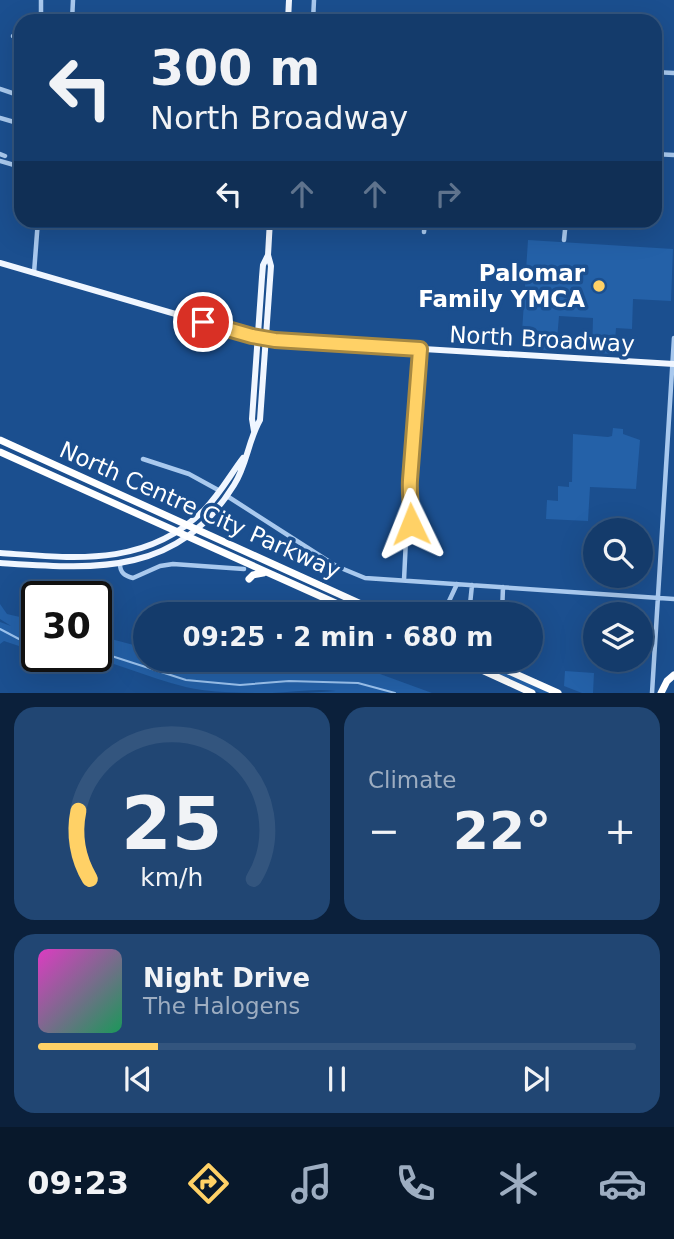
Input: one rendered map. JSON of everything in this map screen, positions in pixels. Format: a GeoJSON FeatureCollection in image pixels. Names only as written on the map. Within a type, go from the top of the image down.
{"type":"FeatureCollection","features":[{"type":"Feature","properties":{"kind":"highway","name":"North Centre City Parkway"},"geometry":{"type":"LineString","coordinates":[[0,440],[356,602]]}},
{"type":"Feature","properties":{"kind":"highway","name":"North Centre City Parkway"},"geometry":{"type":"LineString","coordinates":[[0,452],[262,573],[331,602]]}},
{"type":"Feature","properties":{"kind":"highway"},"geometry":{"type":"LineString","coordinates":[[244,569],[262,573]]}},
{"type":"Feature","properties":{"kind":"highway"},"geometry":{"type":"LineString","coordinates":[[248,579],[262,573]]}},
{"type":"Feature","properties":{"kind":"highway"},"geometry":{"type":"LineString","coordinates":[[483,672],[517,690],[533,693]]}},
{"type":"Feature","properties":{"kind":"highway"},"geometry":{"type":"LineString","coordinates":[[511,672],[558,693]]}},
{"type":"Feature","properties":{"kind":"highway"},"geometry":{"type":"LineString","coordinates":[[661,693],[667,681],[674,675]]}},
{"type":"Feature","properties":{"kind":"main road"},"geometry":{"type":"LineString","coordinates":[[0,563],[84,568],[120,564],[152,555],[195,529],[224,494],[242,470],[260,420],[271,266],[268,256],[270,228]]}},
{"type":"Feature","properties":{"kind":"main road"},"geometry":{"type":"LineString","coordinates":[[254,432],[252,419],[263,265],[268,256]]}},
{"type":"Feature","properties":{"kind":"main road","name":"North Broadway"},"geometry":{"type":"LineString","coordinates":[[0,263],[258,337],[673,364]]}},
{"type":"Feature","properties":{"kind":"main road"},"geometry":{"type":"LineString","coordinates":[[0,554],[82,558],[105,557],[141,548],[186,525],[224,494]]}},
{"type":"Feature","properties":{"kind":"street"},"geometry":{"type":"LineString","coordinates":[[34,273],[37,228]]}},
{"type":"Feature","properties":{"kind":"street"},"geometry":{"type":"LineString","coordinates":[[424,228],[424,232]]}},
{"type":"Feature","properties":{"kind":"street"},"geometry":{"type":"LineString","coordinates":[[564,240],[565,228]]}},
{"type":"Feature","properties":{"kind":"street"},"geometry":{"type":"LineString","coordinates":[[652,693],[674,338]]}},
{"type":"Feature","properties":{"kind":"street"},"geometry":{"type":"LineString","coordinates":[[404,580],[413,505],[410,482],[420,349]]}},
{"type":"Feature","properties":{"kind":"street"},"geometry":{"type":"LineString","coordinates":[[143,459],[189,474],[350,573],[365,578],[674,598]]}},
{"type":"Feature","properties":{"kind":"street"},"geometry":{"type":"LineString","coordinates":[[120,564],[120,570],[125,576],[133,578],[160,566],[173,564],[244,569]]}},
{"type":"Feature","properties":{"kind":"street"},"geometry":{"type":"LineString","coordinates":[[449,602],[457,584]]}},
{"type":"Feature","properties":{"kind":"street"},"geometry":{"type":"LineString","coordinates":[[470,602],[472,585]]}},
{"type":"Feature","properties":{"kind":"street"},"geometry":{"type":"LineString","coordinates":[[502,602],[503,587]]}},
{"type":"Feature","properties":{"kind":"shaded area","name":"Palomar Family YMCA"},"geometry":{"type":"Polygon","coordinates":[[[528,240],[673,249],[671,301],[633,299],[632,329],[616,328],[614,354],[592,353],[593,318],[559,316],[556,351],[521,348],[528,240]]]}},
{"type":"Feature","properties":{"kind":"shaded area"},"geometry":{"type":"Polygon","coordinates":[[[613,428],[623,429],[623,434],[640,440],[636,489],[590,487],[588,518],[583,518],[583,521],[546,519],[547,500],[558,501],[558,486],[569,487],[569,482],[572,482],[573,434],[612,436],[613,428]]]}},
{"type":"Feature","properties":{"kind":"shaded area"},"geometry":{"type":"Polygon","coordinates":[[[0,604],[7,614],[21,617],[21,647],[4,641],[0,644],[0,622],[11,626],[0,619],[0,604]]]}},
{"type":"Feature","properties":{"kind":"shaded area"},"geometry":{"type":"Polygon","coordinates":[[[112,639],[133,645],[133,670],[113,664],[112,639]]]}},
{"type":"Feature","properties":{"kind":"shaded area"},"geometry":{"type":"Polygon","coordinates":[[[565,671],[594,673],[593,693],[582,693],[564,686],[565,671]]]}},
{"type":"Feature","properties":{"kind":"shaded area"},"geometry":{"type":"Polygon","coordinates":[[[138,672],[375,672],[432,693],[307,693],[336,691],[320,690],[219,692],[172,683],[138,672]]]}},
{"type":"Feature","properties":{"kind":"shaded area"},"geometry":{"type":"Polygon","coordinates":[[[492,672],[504,672],[550,693],[540,693],[492,672]]]}},
{"type":"Feature","properties":{"kind":"waterway"},"geometry":{"type":"LineString","coordinates":[[0,629],[21,639]]}},
{"type":"Feature","properties":{"kind":"waterway"},"geometry":{"type":"LineString","coordinates":[[112,656],[186,680],[240,685],[289,681],[358,683],[395,693]]}},
{"type":"Feature","properties":{"kind":"place","name":"Palomar Family YMCA"},"geometry":{"type":"Point","coordinates":[599,286]}},
{"type":"Feature","properties":{"kind":"route"},"geometry":{"type":"LineString","coordinates":[[203,322],[275,340],[420,349],[410,482],[413,505],[411,524]]}}]}
